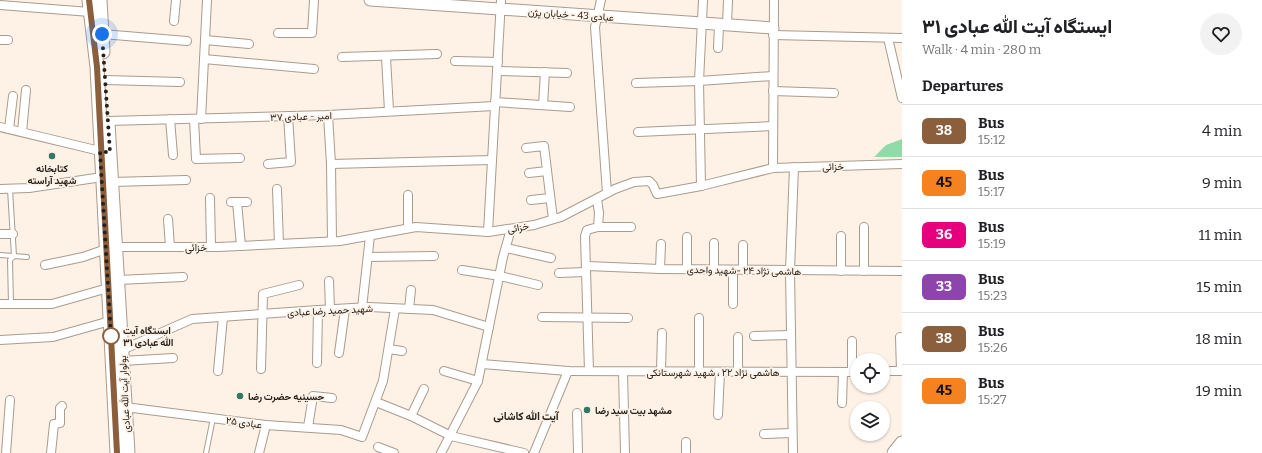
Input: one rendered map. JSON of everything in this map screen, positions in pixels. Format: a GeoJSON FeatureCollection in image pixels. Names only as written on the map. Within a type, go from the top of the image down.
{"type":"FeatureCollection","features":[{"type":"Feature","properties":{"kind":"main road","name":"بولوار آیت الله عبادی"},"geometry":{"type":"LineString","coordinates":[[100,0],[108,121],[105,152]]}},
{"type":"Feature","properties":{"kind":"main road","name":"بولوار آیت الله عبادی"},"geometry":{"type":"LineString","coordinates":[[90,6],[105,152],[113,284],[122,355],[128,453]]}},
{"type":"Feature","properties":{"kind":"main road","name":"بولوار آیت الله عبادی"},"geometry":{"type":"LineString","coordinates":[[113,284],[110,321],[117,453]]}},
{"type":"Feature","properties":{"kind":"main road"},"geometry":{"type":"LineString","coordinates":[[894,453],[902,443]]}},
{"type":"Feature","properties":{"kind":"street"},"geometry":{"type":"LineString","coordinates":[[174,21],[176,0]]}},
{"type":"Feature","properties":{"kind":"street"},"geometry":{"type":"LineString","coordinates":[[207,0],[196,159],[240,158]]}},
{"type":"Feature","properties":{"kind":"street"},"geometry":{"type":"LineString","coordinates":[[278,34],[312,33],[314,0]]}},
{"type":"Feature","properties":{"kind":"street","name":"عبادی 43 - خیابان پژن"},"geometry":{"type":"LineString","coordinates":[[370,0],[500,5],[598,16],[723,25],[773,32]]}},
{"type":"Feature","properties":{"kind":"street"},"geometry":{"type":"LineString","coordinates":[[601,0],[598,16],[595,22],[596,57],[607,193]]}},
{"type":"Feature","properties":{"kind":"street"},"geometry":{"type":"LineString","coordinates":[[701,186],[699,81],[703,0]]}},
{"type":"Feature","properties":{"kind":"street"},"geometry":{"type":"LineString","coordinates":[[718,48],[728,0]]}},
{"type":"Feature","properties":{"kind":"street"},"geometry":{"type":"LineString","coordinates":[[773,168],[774,0]]}},
{"type":"Feature","properties":{"kind":"street"},"geometry":{"type":"LineString","coordinates":[[0,5],[90,6]]}},
{"type":"Feature","properties":{"kind":"street"},"geometry":{"type":"LineString","coordinates":[[488,232],[500,5]]}},
{"type":"Feature","properties":{"kind":"street"},"geometry":{"type":"LineString","coordinates":[[773,32],[902,38]]}},
{"type":"Feature","properties":{"kind":"street"},"geometry":{"type":"LineString","coordinates":[[102,34],[187,41]]}},
{"type":"Feature","properties":{"kind":"street"},"geometry":{"type":"LineString","coordinates":[[888,38],[902,98]]}},
{"type":"Feature","properties":{"kind":"street"},"geometry":{"type":"LineString","coordinates":[[205,40],[249,44]]}},
{"type":"Feature","properties":{"kind":"street"},"geometry":{"type":"LineString","coordinates":[[342,58],[437,54]]}},
{"type":"Feature","properties":{"kind":"street"},"geometry":{"type":"LineString","coordinates":[[386,57],[389,111]]}},
{"type":"Feature","properties":{"kind":"street"},"geometry":{"type":"LineString","coordinates":[[204,60],[314,69]]}},
{"type":"Feature","properties":{"kind":"street"},"geometry":{"type":"LineString","coordinates":[[455,61],[545,72],[567,73]]}},
{"type":"Feature","properties":{"kind":"street"},"geometry":{"type":"LineString","coordinates":[[543,105],[545,72]]}},
{"type":"Feature","properties":{"kind":"street"},"geometry":{"type":"LineString","coordinates":[[636,83],[699,81],[773,76]]}},
{"type":"Feature","properties":{"kind":"street"},"geometry":{"type":"LineString","coordinates":[[105,80],[180,82]]}},
{"type":"Feature","properties":{"kind":"street"},"geometry":{"type":"LineString","coordinates":[[22,132],[26,90]]}},
{"type":"Feature","properties":{"kind":"street"},"geometry":{"type":"LineString","coordinates":[[773,91],[834,93]]}},
{"type":"Feature","properties":{"kind":"street"},"geometry":{"type":"LineString","coordinates":[[9,129],[14,96]]}},
{"type":"Feature","properties":{"kind":"street","name":"امیر - عبادی ۳۷"},"geometry":{"type":"LineString","coordinates":[[108,121],[328,115],[495,104],[570,107]]}},
{"type":"Feature","properties":{"kind":"street"},"geometry":{"type":"LineString","coordinates":[[328,115],[331,164],[332,241]]}},
{"type":"Feature","properties":{"kind":"street"},"geometry":{"type":"LineString","coordinates":[[268,164],[291,162],[288,116]]}},
{"type":"Feature","properties":{"kind":"street"},"geometry":{"type":"LineString","coordinates":[[170,119],[173,155]]}},
{"type":"Feature","properties":{"kind":"street"},"geometry":{"type":"LineString","coordinates":[[638,132],[773,126]]}},
{"type":"Feature","properties":{"kind":"street"},"geometry":{"type":"LineString","coordinates":[[0,127],[105,152]]}},
{"type":"Feature","properties":{"kind":"street"},"geometry":{"type":"LineString","coordinates":[[526,148],[544,146],[553,219]]}},
{"type":"Feature","properties":{"kind":"street"},"geometry":{"type":"LineString","coordinates":[[331,164],[492,160]]}},
{"type":"Feature","properties":{"kind":"street","name":"خزائی"},"geometry":{"type":"LineString","coordinates":[[45,264],[83,257],[111,248],[211,247],[332,241],[370,236],[408,228],[488,232],[511,229],[553,219],[607,193],[634,182],[649,181],[653,185],[657,194],[701,186],[773,168],[902,164]]}},
{"type":"Feature","properties":{"kind":"street"},"geometry":{"type":"LineString","coordinates":[[793,453],[790,373],[790,271],[794,167]]}},
{"type":"Feature","properties":{"kind":"street"},"geometry":{"type":"LineString","coordinates":[[529,173],[547,171]]}},
{"type":"Feature","properties":{"kind":"street"},"geometry":{"type":"LineString","coordinates":[[0,189],[29,188],[107,179],[186,180]]}},
{"type":"Feature","properties":{"kind":"street"},"geometry":{"type":"LineString","coordinates":[[277,189],[279,244]]}},
{"type":"Feature","properties":{"kind":"street"},"geometry":{"type":"LineString","coordinates":[[408,195],[408,228]]}},
{"type":"Feature","properties":{"kind":"street"},"geometry":{"type":"LineString","coordinates":[[210,198],[211,247]]}},
{"type":"Feature","properties":{"kind":"street"},"geometry":{"type":"LineString","coordinates":[[531,200],[550,198]]}},
{"type":"Feature","properties":{"kind":"street"},"geometry":{"type":"LineString","coordinates":[[597,199],[599,213],[598,226]]}},
{"type":"Feature","properties":{"kind":"street"},"geometry":{"type":"LineString","coordinates":[[241,246],[234,202],[247,202]]}},
{"type":"Feature","properties":{"kind":"street"},"geometry":{"type":"LineString","coordinates":[[168,219],[170,247]]}},
{"type":"Feature","properties":{"kind":"street"},"geometry":{"type":"LineString","coordinates":[[589,372],[585,232],[598,226],[631,227]]}},
{"type":"Feature","properties":{"kind":"street"},"geometry":{"type":"LineString","coordinates":[[864,227],[864,271]]}},
{"type":"Feature","properties":{"kind":"street"},"geometry":{"type":"LineString","coordinates":[[442,453],[478,382],[511,229]]}},
{"type":"Feature","properties":{"kind":"street"},"geometry":{"type":"LineString","coordinates":[[0,234],[13,234]]}},
{"type":"Feature","properties":{"kind":"street"},"geometry":{"type":"LineString","coordinates":[[362,308],[370,236]]}},
{"type":"Feature","properties":{"kind":"street"},"geometry":{"type":"LineString","coordinates":[[841,236],[841,271]]}},
{"type":"Feature","properties":{"kind":"street"},"geometry":{"type":"LineString","coordinates":[[687,237],[687,269]]}},
{"type":"Feature","properties":{"kind":"street"},"geometry":{"type":"LineString","coordinates":[[714,243],[714,270]]}},
{"type":"Feature","properties":{"kind":"street"},"geometry":{"type":"LineString","coordinates":[[660,244],[660,269]]}},
{"type":"Feature","properties":{"kind":"street"},"geometry":{"type":"LineString","coordinates":[[743,270],[744,245]]}},
{"type":"Feature","properties":{"kind":"street"},"geometry":{"type":"LineString","coordinates":[[506,248],[552,258]]}},
{"type":"Feature","properties":{"kind":"street"},"geometry":{"type":"LineString","coordinates":[[368,257],[434,256]]}},
{"type":"Feature","properties":{"kind":"street","name":"هاشمی نژاد ۲۴ -شهید واحدی"},"geometry":{"type":"LineString","coordinates":[[559,273],[586,269],[902,271]]}},
{"type":"Feature","properties":{"kind":"street"},"geometry":{"type":"LineString","coordinates":[[462,270],[500,276],[538,285]]}},
{"type":"Feature","properties":{"kind":"street"},"geometry":{"type":"LineString","coordinates":[[732,304],[733,270]]}},
{"type":"Feature","properties":{"kind":"street"},"geometry":{"type":"LineString","coordinates":[[0,304],[52,304],[113,284],[183,277]]}},
{"type":"Feature","properties":{"kind":"street"},"geometry":{"type":"LineString","coordinates":[[329,281],[330,309]]}},
{"type":"Feature","properties":{"kind":"street"},"geometry":{"type":"LineString","coordinates":[[261,369],[263,294],[299,285]]}},
{"type":"Feature","properties":{"kind":"street"},"geometry":{"type":"LineString","coordinates":[[409,309],[411,290]]}},
{"type":"Feature","properties":{"kind":"street"},"geometry":{"type":"LineString","coordinates":[[339,353],[345,308]]}},
{"type":"Feature","properties":{"kind":"street","name":"شهید حمید رضا عبادی"},"geometry":{"type":"LineString","coordinates":[[122,355],[192,319],[345,308],[409,309],[432,310],[489,328]]}},
{"type":"Feature","properties":{"kind":"street"},"geometry":{"type":"LineString","coordinates":[[394,309],[383,381],[376,402],[411,416],[451,436],[524,453]]}},
{"type":"Feature","properties":{"kind":"street"},"geometry":{"type":"LineString","coordinates":[[317,363],[318,310]]}},
{"type":"Feature","properties":{"kind":"street"},"geometry":{"type":"LineString","coordinates":[[218,371],[224,317]]}},
{"type":"Feature","properties":{"kind":"street"},"geometry":{"type":"LineString","coordinates":[[542,317],[628,318]]}},
{"type":"Feature","properties":{"kind":"street"},"geometry":{"type":"LineString","coordinates":[[699,318],[699,372]]}},
{"type":"Feature","properties":{"kind":"street"},"geometry":{"type":"LineString","coordinates":[[0,340],[53,337],[110,321]]}},
{"type":"Feature","properties":{"kind":"street"},"geometry":{"type":"LineString","coordinates":[[661,371],[662,333]]}},
{"type":"Feature","properties":{"kind":"street"},"geometry":{"type":"LineString","coordinates":[[754,336],[790,335]]}},
{"type":"Feature","properties":{"kind":"street"},"geometry":{"type":"LineString","coordinates":[[890,371],[901,371],[900,337]]}},
{"type":"Feature","properties":{"kind":"street"},"geometry":{"type":"LineString","coordinates":[[738,338],[738,372]]}},
{"type":"Feature","properties":{"kind":"street"},"geometry":{"type":"LineString","coordinates":[[852,341],[853,353]]}},
{"type":"Feature","properties":{"kind":"street"},"geometry":{"type":"LineString","coordinates":[[389,349],[402,351]]}},
{"type":"Feature","properties":{"kind":"street"},"geometry":{"type":"LineString","coordinates":[[122,355],[173,358]]}},
{"type":"Feature","properties":{"kind":"street","name":"هاشمی نژاد ۲۲ ، شهید شهرستانکی"},"geometry":{"type":"LineString","coordinates":[[482,364],[568,372],[850,372]]}},
{"type":"Feature","properties":{"kind":"street"},"geometry":{"type":"LineString","coordinates":[[444,370],[478,382]]}},
{"type":"Feature","properties":{"kind":"street"},"geometry":{"type":"LineString","coordinates":[[534,453],[568,372]]}},
{"type":"Feature","properties":{"kind":"street"},"geometry":{"type":"LineString","coordinates":[[623,372],[625,453]]}},
{"type":"Feature","properties":{"kind":"street"},"geometry":{"type":"LineString","coordinates":[[718,415],[720,372]]}},
{"type":"Feature","properties":{"kind":"street"},"geometry":{"type":"LineString","coordinates":[[842,372],[842,403]]}},
{"type":"Feature","properties":{"kind":"street"},"geometry":{"type":"LineString","coordinates":[[411,416],[424,389]]}},
{"type":"Feature","properties":{"kind":"street"},"geometry":{"type":"LineString","coordinates":[[308,427],[313,396],[332,398]]}},
{"type":"Feature","properties":{"kind":"street"},"geometry":{"type":"LineString","coordinates":[[6,453],[10,400]]}},
{"type":"Feature","properties":{"kind":"street","name":"عبادی ۲۵"},"geometry":{"type":"LineString","coordinates":[[125,407],[266,425],[341,430],[362,437],[376,402]]}},
{"type":"Feature","properties":{"kind":"street"},"geometry":{"type":"LineString","coordinates":[[51,453],[52,428],[54,424],[60,423],[60,408],[62,406]]}},
{"type":"Feature","properties":{"kind":"street"},"geometry":{"type":"LineString","coordinates":[[577,413],[578,453]]}},
{"type":"Feature","properties":{"kind":"street"},"geometry":{"type":"LineString","coordinates":[[259,453],[266,425]]}},
{"type":"Feature","properties":{"kind":"street"},"geometry":{"type":"LineString","coordinates":[[764,434],[792,433]]}},
{"type":"Feature","properties":{"kind":"street"},"geometry":{"type":"LineString","coordinates":[[686,442],[686,453]]}},
{"type":"Feature","properties":{"kind":"street"},"geometry":{"type":"LineString","coordinates":[[378,446],[394,453]]}},
{"type":"Feature","properties":{"kind":"lane"},"geometry":{"type":"LineString","coordinates":[[10,188],[14,256],[10,260],[11,304]]}},
{"type":"Feature","properties":{"kind":"lane"},"geometry":{"type":"LineString","coordinates":[[0,255],[27,257]]}},
{"type":"Feature","properties":{"kind":"lane"},"geometry":{"type":"LineString","coordinates":[[206,453],[213,418]]}},
{"type":"Feature","properties":{"kind":"green space"},"geometry":{"type":"Polygon","coordinates":[[[902,139],[902,157],[874,157],[886,145],[902,139]]]}},
{"type":"Feature","properties":{"kind":"bus line","name":"38"},"geometry":{"type":"LineString","coordinates":[[89,0],[97,67],[100,152],[117,453]]}},
{"type":"Feature","properties":{"kind":"place","name":"کتابخانه شهید آراسته"},"geometry":{"type":"Point","coordinates":[52,156]}},
{"type":"Feature","properties":{"kind":"place","name":"ایستگاه آیت الله عبادی ۳۱"},"geometry":{"type":"Point","coordinates":[111,336]}},
{"type":"Feature","properties":{"kind":"place","name":"حسینیه حضرت رضا"},"geometry":{"type":"Point","coordinates":[240,396]}},
{"type":"Feature","properties":{"kind":"place","name":"مشهد بيت سيد رضا"},"geometry":{"type":"Point","coordinates":[587,410]}},
{"type":"Feature","properties":{"kind":"district","name":"آیت الله کاشانی"},"geometry":{"type":"Point","coordinates":[526,416]}},
{"type":"Feature","properties":{"kind":"route"},"geometry":{"type":"LineString","coordinates":[[102,34],[110,152],[100,152],[111,336]]}}]}
